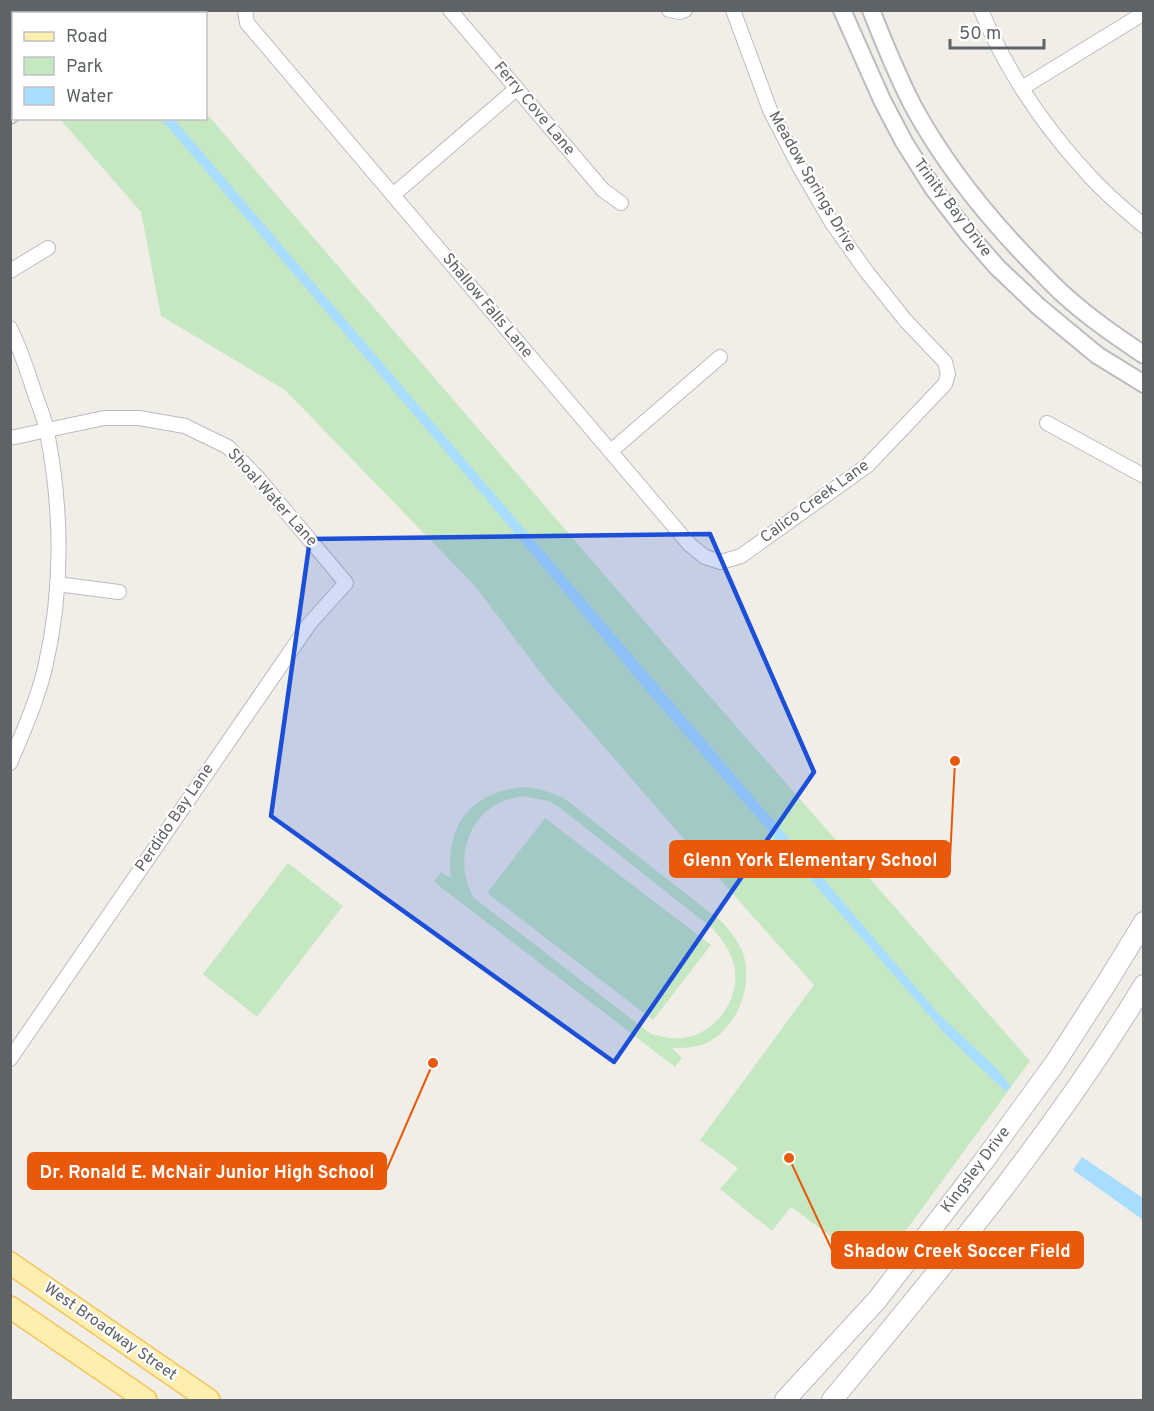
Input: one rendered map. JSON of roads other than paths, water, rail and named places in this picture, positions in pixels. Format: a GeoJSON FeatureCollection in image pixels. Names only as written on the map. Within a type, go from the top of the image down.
{"type":"FeatureCollection","features":[{"type":"Feature","properties":{"kind":"main road","name":"Kingsley Drive"},"geometry":{"type":"LineString","coordinates":[[784,1401],[877,1300],[983,1162],[1055,1063],[1143,922]]}},
{"type":"Feature","properties":{"kind":"main road","name":"Kingsley Drive"},"geometry":{"type":"LineString","coordinates":[[832,1401],[1008,1182],[1080,1081],[1143,985]]}},
{"type":"Feature","properties":{"kind":"main road"},"geometry":{"type":"LineString","coordinates":[[1055,1063],[1080,1081]]}},
{"type":"Feature","properties":{"kind":"main road","name":"West Broadway Street"},"geometry":{"type":"LineString","coordinates":[[10,1263],[209,1401]]}},
{"type":"Feature","properties":{"kind":"main road"},"geometry":{"type":"LineString","coordinates":[[877,1300],[900,1319]]}},
{"type":"Feature","properties":{"kind":"main road"},"geometry":{"type":"LineString","coordinates":[[10,1307],[146,1401]]}},
{"type":"Feature","properties":{"kind":"street","name":"Ferry Cove Lane"},"geometry":{"type":"LineString","coordinates":[[450,10],[603,190],[621,203]]}},
{"type":"Feature","properties":{"kind":"street"},"geometry":{"type":"LineString","coordinates":[[669,10],[680,12],[685,10]]}},
{"type":"Feature","properties":{"kind":"street","name":"Meadow Springs Drive"},"geometry":{"type":"LineString","coordinates":[[733,10],[770,110],[832,223],[906,321],[945,362]]}},
{"type":"Feature","properties":{"kind":"street","name":"Trinity Bay Drive"},"geometry":{"type":"LineString","coordinates":[[842,10],[882,100],[904,142],[933,188],[969,235],[997,267],[1039,307],[1097,355],[1143,384]]}},
{"type":"Feature","properties":{"kind":"street","name":"Trinity Bay Drive"},"geometry":{"type":"LineString","coordinates":[[871,10],[890,59],[914,108],[977,203],[1013,244],[1063,294],[1112,334],[1143,355]]}},
{"type":"Feature","properties":{"kind":"street"},"geometry":{"type":"LineString","coordinates":[[981,10],[1001,54],[1051,131],[1087,173],[1143,225]]}},
{"type":"Feature","properties":{"kind":"street"},"geometry":{"type":"LineString","coordinates":[[1022,88],[1143,13]]}},
{"type":"Feature","properties":{"kind":"street","name":"Shallow Falls Lane"},"geometry":{"type":"LineString","coordinates":[[246,17],[393,195],[689,544],[705,557],[721,562],[741,556]]}},
{"type":"Feature","properties":{"kind":"street"},"geometry":{"type":"LineString","coordinates":[[393,195],[516,89]]}},
{"type":"Feature","properties":{"kind":"street"},"geometry":{"type":"LineString","coordinates":[[10,270],[48,248]]}},
{"type":"Feature","properties":{"kind":"street"},"geometry":{"type":"LineString","coordinates":[[10,328],[20,348],[47,429],[59,541],[54,624],[44,670],[28,720],[10,763]]}},
{"type":"Feature","properties":{"kind":"street"},"geometry":{"type":"LineString","coordinates":[[611,451],[720,357]]}},
{"type":"Feature","properties":{"kind":"street","name":"Calico Creek Lane"},"geometry":{"type":"LineString","coordinates":[[741,556],[868,465],[945,384],[948,374],[945,362]]}},
{"type":"Feature","properties":{"kind":"street","name":"Shoal Water Lane"},"geometry":{"type":"LineString","coordinates":[[10,438],[104,418],[138,418],[185,426],[228,447],[257,477],[346,583]]}},
{"type":"Feature","properties":{"kind":"street"},"geometry":{"type":"LineString","coordinates":[[1047,423],[1143,476]]}},
{"type":"Feature","properties":{"kind":"street","name":"Perdido Bay Lane"},"geometry":{"type":"LineString","coordinates":[[10,1059],[310,623],[346,583]]}},
{"type":"Feature","properties":{"kind":"street"},"geometry":{"type":"LineString","coordinates":[[57,584],[119,592]]}},
{"type":"Feature","properties":{"kind":"water"},"geometry":{"type":"Polygon","coordinates":[[[162,120],[175,120],[938,1013],[998,1070],[1011,1087],[1005,1091],[945,1034],[645,689],[162,120]]]}},
{"type":"Feature","properties":{"kind":"water"},"geometry":{"type":"Polygon","coordinates":[[[1082,1157],[1143,1198],[1143,1220],[1073,1170],[1082,1157]]]}},
{"type":"Feature","properties":{"kind":"place","name":"Glenn York Elementary School"},"geometry":{"type":"Point","coordinates":[955,761]}},
{"type":"Feature","properties":{"kind":"place","name":"Dr. Ronald E. McNair Junior High School"},"geometry":{"type":"Point","coordinates":[433,1063]}},
{"type":"Feature","properties":{"kind":"place","name":"Shadow Creek Soccer Field"},"geometry":{"type":"Point","coordinates":[789,1158]}}]}
